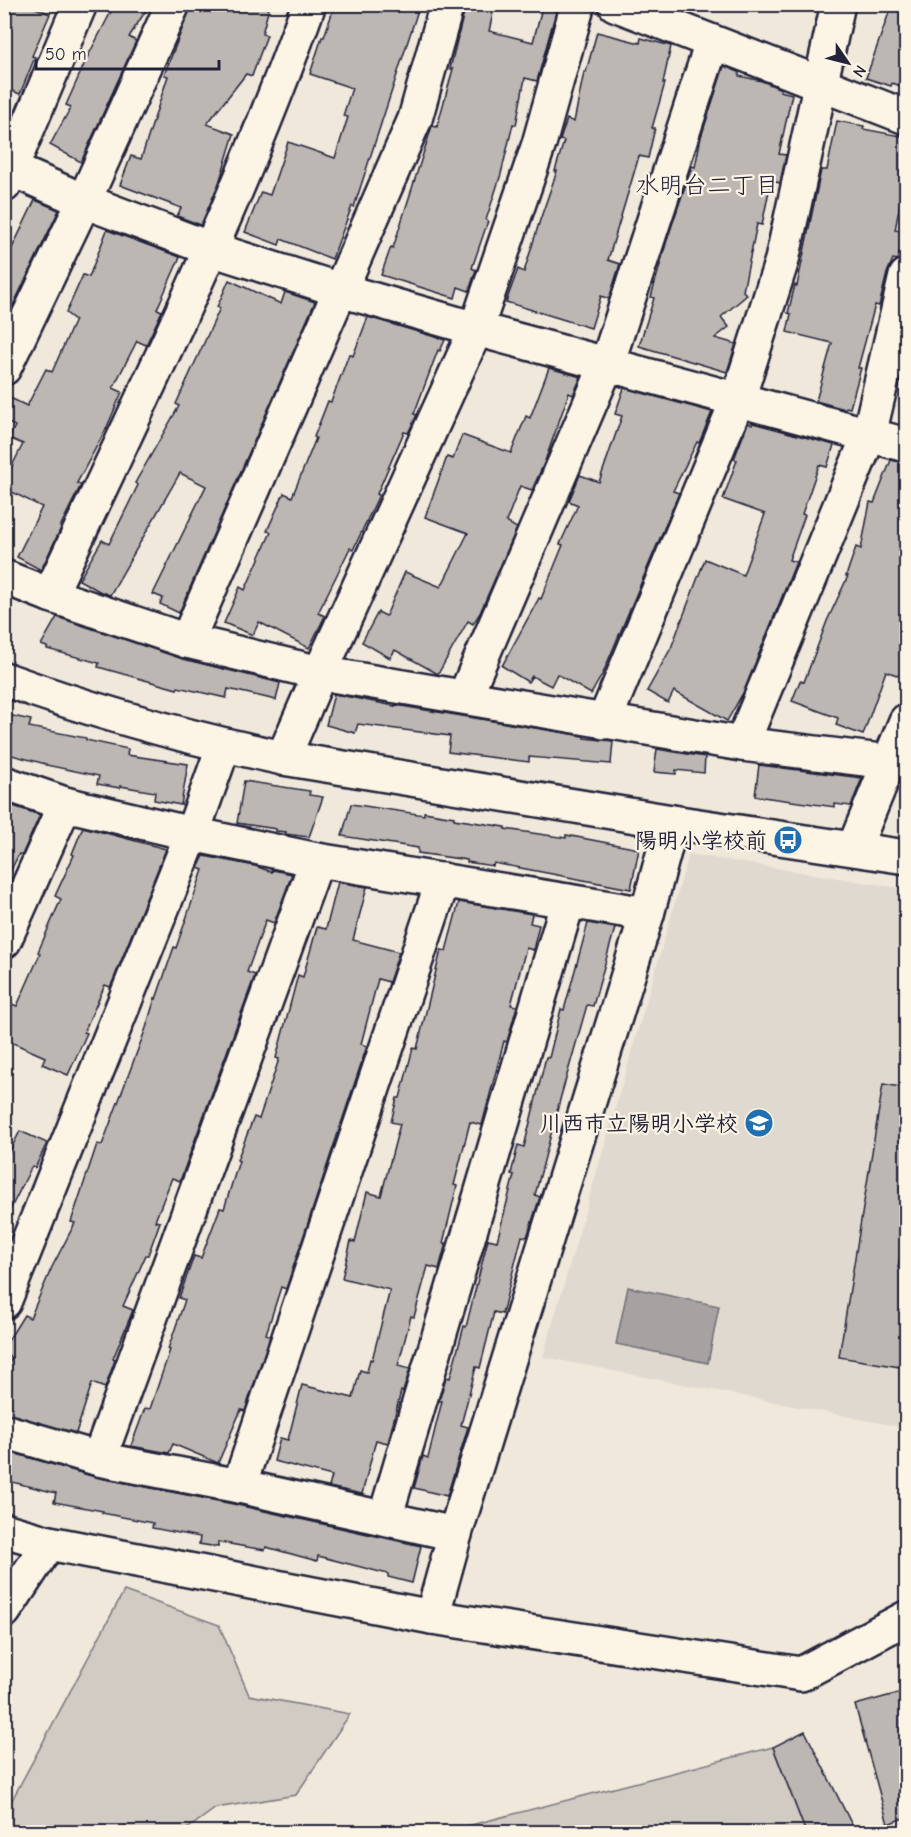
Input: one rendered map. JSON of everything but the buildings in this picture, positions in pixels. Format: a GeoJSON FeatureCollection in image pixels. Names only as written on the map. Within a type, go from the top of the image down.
{"type":"FeatureCollection","features":[{"type":"Feature","properties":{"kind":"street"},"geometry":{"type":"LineString","coordinates":[[80,4],[7,174],[211,249],[340,290],[906,445]]}},
{"type":"Feature","properties":{"kind":"street"},"geometry":{"type":"LineString","coordinates":[[4,368],[84,201],[173,4]]}},
{"type":"Feature","properties":{"kind":"street"},"geometry":{"type":"LineString","coordinates":[[50,595],[211,249],[287,65],[309,4]]}},
{"type":"Feature","properties":{"kind":"street"},"geometry":{"type":"LineString","coordinates":[[187,641],[415,119],[447,4]]}},
{"type":"Feature","properties":{"kind":"street"},"geometry":{"type":"LineString","coordinates":[[283,758],[476,329],[539,144],[578,4]]}},
{"type":"Feature","properties":{"kind":"street"},"geometry":{"type":"LineString","coordinates":[[615,4],[906,117]]}},
{"type":"Feature","properties":{"kind":"street"},"geometry":{"type":"LineString","coordinates":[[604,722],[738,399],[782,260],[838,4]]}},
{"type":"Feature","properties":{"kind":"street"},"geometry":{"type":"LineString","coordinates":[[465,696],[607,364],[712,43]]}},
{"type":"Feature","properties":{"kind":"street"},"geometry":{"type":"LineString","coordinates":[[742,744],[869,435],[906,276]]}},
{"type":"Feature","properties":{"kind":"street"},"geometry":{"type":"LineString","coordinates":[[4,577],[50,595],[187,641],[320,673],[742,744],[899,762]]}},
{"type":"Feature","properties":{"kind":"street"},"geometry":{"type":"LineString","coordinates":[[4,679],[121,718],[283,758],[672,822],[906,857]]}},
{"type":"Feature","properties":{"kind":"street"},"geometry":{"type":"LineString","coordinates":[[854,848],[899,762],[906,722]]}},
{"type":"Feature","properties":{"kind":"street"},"geometry":{"type":"LineString","coordinates":[[4,1302],[192,834],[224,745]]}},
{"type":"Feature","properties":{"kind":"street"},"geometry":{"type":"LineString","coordinates":[[4,783],[65,804],[317,860],[647,914]]}},
{"type":"Feature","properties":{"kind":"street"},"geometry":{"type":"LineString","coordinates":[[4,941],[65,804]]}},
{"type":"Feature","properties":{"kind":"street"},"geometry":{"type":"LineString","coordinates":[[432,1617],[454,1534],[647,914],[672,822]]}},
{"type":"Feature","properties":{"kind":"street"},"geometry":{"type":"LineString","coordinates":[[99,1459],[317,860]]}},
{"type":"Feature","properties":{"kind":"street"},"geometry":{"type":"LineString","coordinates":[[239,1486],[443,880]]}},
{"type":"Feature","properties":{"kind":"street"},"geometry":{"type":"LineString","coordinates":[[385,1518],[568,901]]}},
{"type":"Feature","properties":{"kind":"street"},"geometry":{"type":"LineString","coordinates":[[4,1431],[99,1459],[239,1486],[454,1534]]}},
{"type":"Feature","properties":{"kind":"street"},"geometry":{"type":"LineString","coordinates":[[4,1530],[49,1543],[432,1617],[801,1674],[906,1618]]}},
{"type":"Feature","properties":{"kind":"street"},"geometry":{"type":"LineString","coordinates":[[4,1611],[49,1543]]}},
{"type":"Feature","properties":{"kind":"shaded area","name":"川西市立陽明小学校"},"geometry":{"type":"Polygon","coordinates":[[[689,854],[906,889],[906,1428],[543,1357],[689,854]]]}},
{"type":"Feature","properties":{"kind":"shaded area"},"geometry":{"type":"Polygon","coordinates":[[[628,1287],[719,1306],[708,1363],[616,1344],[628,1287]]]}},
{"type":"Feature","properties":{"kind":"shaded area"},"geometry":{"type":"Polygon","coordinates":[[[124,1591],[219,1625],[249,1695],[350,1714],[296,1795],[216,1808],[183,1832],[5,1832],[5,1813],[124,1591]]]}},
{"type":"Feature","properties":{"kind":"shaded area"},"geometry":{"type":"Polygon","coordinates":[[[773,1747],[806,1832],[444,1832],[773,1747]]]}},
{"type":"Feature","properties":{"kind":"place","name":"陽明小学校前"},"geometry":{"type":"Point","coordinates":[788,840]}},
{"type":"Feature","properties":{"kind":"place","name":"川西市立陽明小学校"},"geometry":{"type":"Point","coordinates":[759,1123]}},
{"type":"Feature","properties":{"kind":"district","name":"水明台二丁目"},"geometry":{"type":"Point","coordinates":[707,185]}}]}
